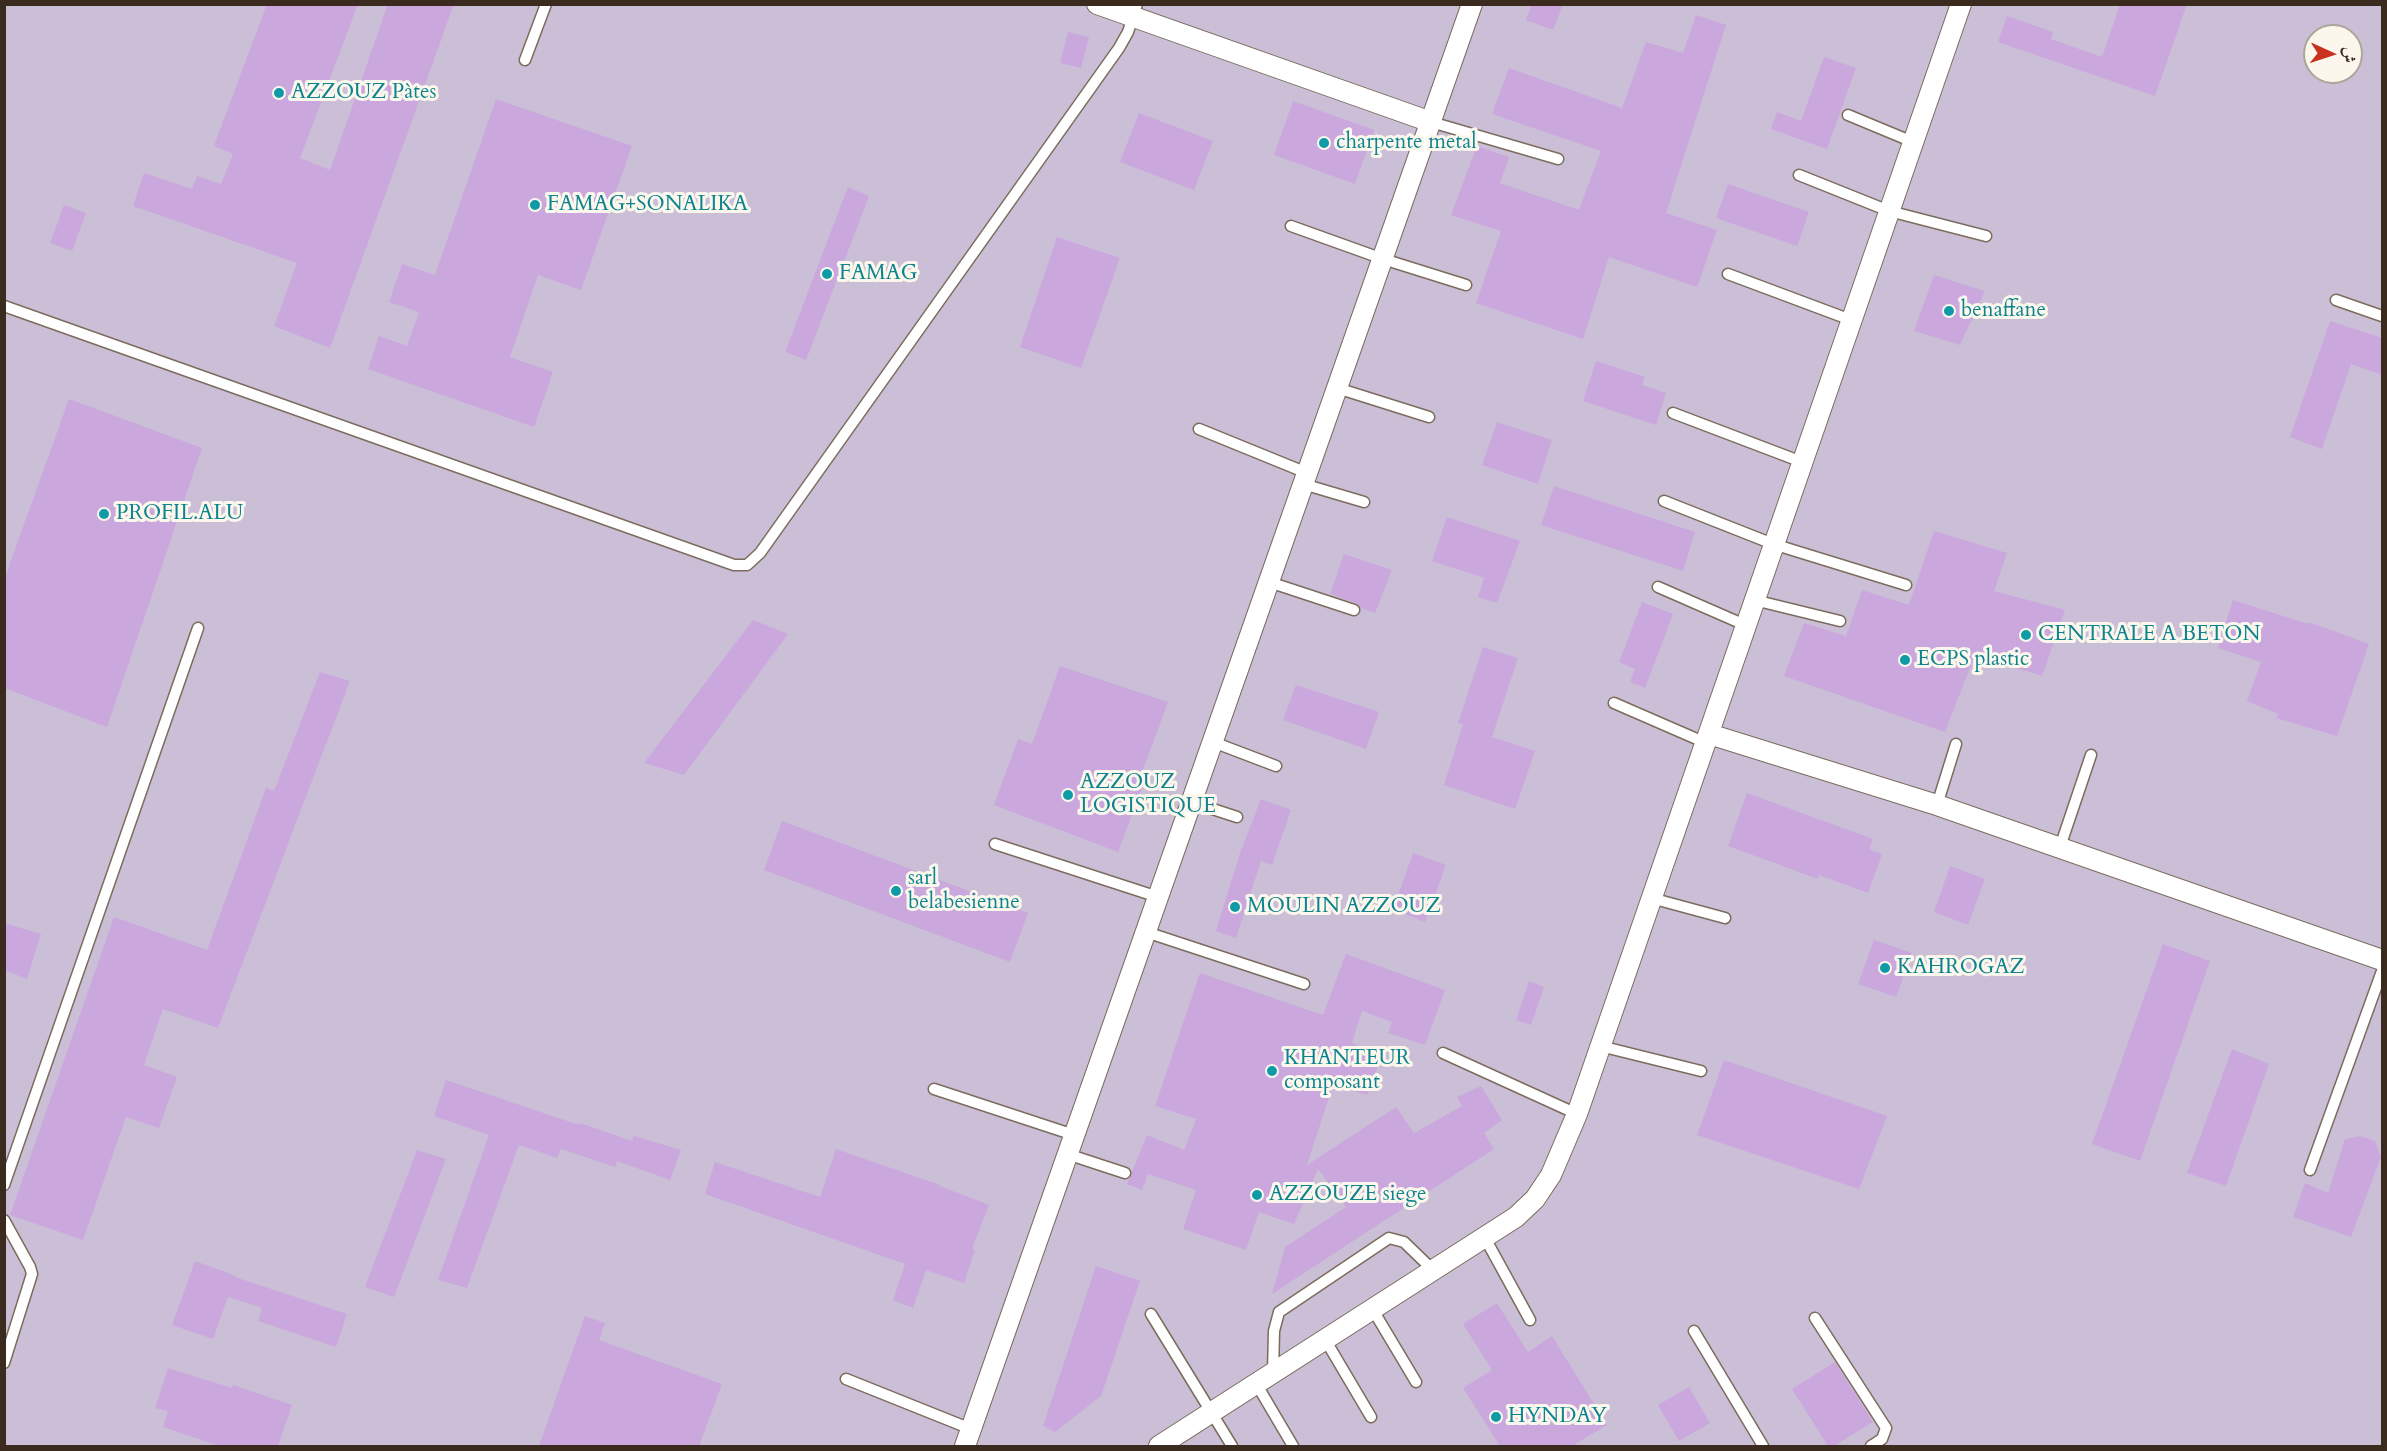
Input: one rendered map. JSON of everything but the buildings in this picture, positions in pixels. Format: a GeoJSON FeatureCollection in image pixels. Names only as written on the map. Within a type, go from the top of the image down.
{"type":"FeatureCollection","features":[{"type":"Feature","properties":{"kind":"street"},"geometry":{"type":"LineString","coordinates":[[1097,4],[1136,11],[1431,122]]}},
{"type":"Feature","properties":{"kind":"street"},"geometry":{"type":"LineString","coordinates":[[968,1438],[1472,4]]}},
{"type":"Feature","properties":{"kind":"street"},"geometry":{"type":"LineString","coordinates":[[1159,1446],[1516,1217],[1535,1199],[1551,1175],[1577,1114],[1960,4]]}},
{"type":"Feature","properties":{"kind":"street"},"geometry":{"type":"LineString","coordinates":[[1707,738],[1937,805],[2382,960]]}},
{"type":"Feature","properties":{"kind":"lane"},"geometry":{"type":"LineString","coordinates":[[525,60],[546,4]]}},
{"type":"Feature","properties":{"kind":"lane"},"geometry":{"type":"LineString","coordinates":[[4,306],[734,565],[747,565],[767,543],[1119,48],[1136,11]]}},
{"type":"Feature","properties":{"kind":"lane"},"geometry":{"type":"LineString","coordinates":[[1848,115],[1913,142]]}},
{"type":"Feature","properties":{"kind":"lane"},"geometry":{"type":"LineString","coordinates":[[1431,122],[1558,159]]}},
{"type":"Feature","properties":{"kind":"lane"},"geometry":{"type":"LineString","coordinates":[[1799,175],[1889,211],[1986,236]]}},
{"type":"Feature","properties":{"kind":"lane"},"geometry":{"type":"LineString","coordinates":[[1291,226],[1383,259],[1466,285]]}},
{"type":"Feature","properties":{"kind":"lane"},"geometry":{"type":"LineString","coordinates":[[1728,274],[1851,320]]}},
{"type":"Feature","properties":{"kind":"lane"},"geometry":{"type":"LineString","coordinates":[[2336,300],[2382,316]]}},
{"type":"Feature","properties":{"kind":"lane"},"geometry":{"type":"LineString","coordinates":[[1337,388],[1429,417]]}},
{"type":"Feature","properties":{"kind":"lane"},"geometry":{"type":"LineString","coordinates":[[1673,413],[1802,462]]}},
{"type":"Feature","properties":{"kind":"lane"},"geometry":{"type":"LineString","coordinates":[[1199,429],[1305,478],[1364,502]]}},
{"type":"Feature","properties":{"kind":"lane"},"geometry":{"type":"LineString","coordinates":[[1664,501],[1773,544],[1906,585]]}},
{"type":"Feature","properties":{"kind":"lane"},"geometry":{"type":"LineString","coordinates":[[1269,582],[1354,610]]}},
{"type":"Feature","properties":{"kind":"lane"},"geometry":{"type":"LineString","coordinates":[[1658,587],[1745,625]]}},
{"type":"Feature","properties":{"kind":"lane"},"geometry":{"type":"LineString","coordinates":[[1754,600],[1840,621]]}},
{"type":"Feature","properties":{"kind":"lane"},"geometry":{"type":"LineString","coordinates":[[4,1185],[198,628]]}},
{"type":"Feature","properties":{"kind":"lane"},"geometry":{"type":"LineString","coordinates":[[1614,703],[1707,738]]}},
{"type":"Feature","properties":{"kind":"lane"},"geometry":{"type":"LineString","coordinates":[[1213,742],[1276,766]]}},
{"type":"Feature","properties":{"kind":"lane"},"geometry":{"type":"LineString","coordinates":[[1937,805],[1956,744]]}},
{"type":"Feature","properties":{"kind":"lane"},"geometry":{"type":"LineString","coordinates":[[2060,847],[2091,755]]}},
{"type":"Feature","properties":{"kind":"lane"},"geometry":{"type":"LineString","coordinates":[[1191,802],[1236,817]]}},
{"type":"Feature","properties":{"kind":"lane"},"geometry":{"type":"LineString","coordinates":[[994,844],[1158,897]]}},
{"type":"Feature","properties":{"kind":"lane"},"geometry":{"type":"LineString","coordinates":[[1651,898],[1725,918]]}},
{"type":"Feature","properties":{"kind":"lane"},"geometry":{"type":"LineString","coordinates":[[1146,932],[1304,984]]}},
{"type":"Feature","properties":{"kind":"lane"},"geometry":{"type":"LineString","coordinates":[[2310,1170],[2382,971]]}},
{"type":"Feature","properties":{"kind":"lane"},"geometry":{"type":"LineString","coordinates":[[1600,1046],[1701,1071]]}},
{"type":"Feature","properties":{"kind":"lane"},"geometry":{"type":"LineString","coordinates":[[1443,1053],[1577,1114]]}},
{"type":"Feature","properties":{"kind":"lane"},"geometry":{"type":"LineString","coordinates":[[934,1089],[1074,1135]]}},
{"type":"Feature","properties":{"kind":"lane"},"geometry":{"type":"LineString","coordinates":[[1067,1154],[1125,1173]]}},
{"type":"Feature","properties":{"kind":"lane"},"geometry":{"type":"LineString","coordinates":[[4,1220],[30,1266],[32,1274],[4,1363]]}},
{"type":"Feature","properties":{"kind":"lane"},"geometry":{"type":"LineString","coordinates":[[1293,1446],[1265,1380],[1279,1312],[1389,1238],[1404,1242],[1434,1271]]}},
{"type":"Feature","properties":{"kind":"lane"},"geometry":{"type":"LineString","coordinates":[[1485,1238],[1530,1320]]}},
{"type":"Feature","properties":{"kind":"lane"},"geometry":{"type":"LineString","coordinates":[[1373,1310],[1416,1382]]}},
{"type":"Feature","properties":{"kind":"lane"},"geometry":{"type":"LineString","coordinates":[[1151,1314],[1232,1446]]}},
{"type":"Feature","properties":{"kind":"lane"},"geometry":{"type":"LineString","coordinates":[[1815,1318],[1886,1428],[1882,1439],[1871,1446]]}},
{"type":"Feature","properties":{"kind":"lane"},"geometry":{"type":"LineString","coordinates":[[1694,1330],[1763,1446]]}},
{"type":"Feature","properties":{"kind":"lane"},"geometry":{"type":"LineString","coordinates":[[1326,1341],[1371,1417]]}},
{"type":"Feature","properties":{"kind":"lane"},"geometry":{"type":"LineString","coordinates":[[846,1379],[968,1438]]}},
{"type":"Feature","properties":{"kind":"shaded area"},"geometry":{"type":"Polygon","coordinates":[[[5,5],[2382,5],[2382,1446],[5,1446],[5,5]]]}},
{"type":"Feature","properties":{"kind":"place","name":"AZZOUZ Pàtes"},"geometry":{"type":"Point","coordinates":[279,93]}},
{"type":"Feature","properties":{"kind":"place","name":"charpente metal"},"geometry":{"type":"Point","coordinates":[1324,143]}},
{"type":"Feature","properties":{"kind":"place","name":"FAMAG+SONALIKA"},"geometry":{"type":"Point","coordinates":[535,205]}},
{"type":"Feature","properties":{"kind":"place","name":"FAMAG"},"geometry":{"type":"Point","coordinates":[827,274]}},
{"type":"Feature","properties":{"kind":"place","name":"benaffane"},"geometry":{"type":"Point","coordinates":[1949,311]}},
{"type":"Feature","properties":{"kind":"place","name":"PROFIL.ALU"},"geometry":{"type":"Point","coordinates":[104,514]}},
{"type":"Feature","properties":{"kind":"place","name":"CENTRALE A BETON"},"geometry":{"type":"Point","coordinates":[2026,635]}},
{"type":"Feature","properties":{"kind":"place","name":"ECPS plastic"},"geometry":{"type":"Point","coordinates":[1905,660]}},
{"type":"Feature","properties":{"kind":"place","name":"AZZOUZ LOGISTIQUE"},"geometry":{"type":"Point","coordinates":[1068,795]}},
{"type":"Feature","properties":{"kind":"place","name":"sarl belabesienne"},"geometry":{"type":"Point","coordinates":[896,891]}},
{"type":"Feature","properties":{"kind":"place","name":"MOULIN AZZOUZ"},"geometry":{"type":"Point","coordinates":[1235,907]}},
{"type":"Feature","properties":{"kind":"place","name":"KAHROGAZ"},"geometry":{"type":"Point","coordinates":[1885,968]}},
{"type":"Feature","properties":{"kind":"place","name":"KHANTEUR composant"},"geometry":{"type":"Point","coordinates":[1272,1071]}},
{"type":"Feature","properties":{"kind":"place","name":"AZZOUZE siege"},"geometry":{"type":"Point","coordinates":[1257,1195]}},
{"type":"Feature","properties":{"kind":"place","name":"HYNDAY"},"geometry":{"type":"Point","coordinates":[1496,1417]}}]}
